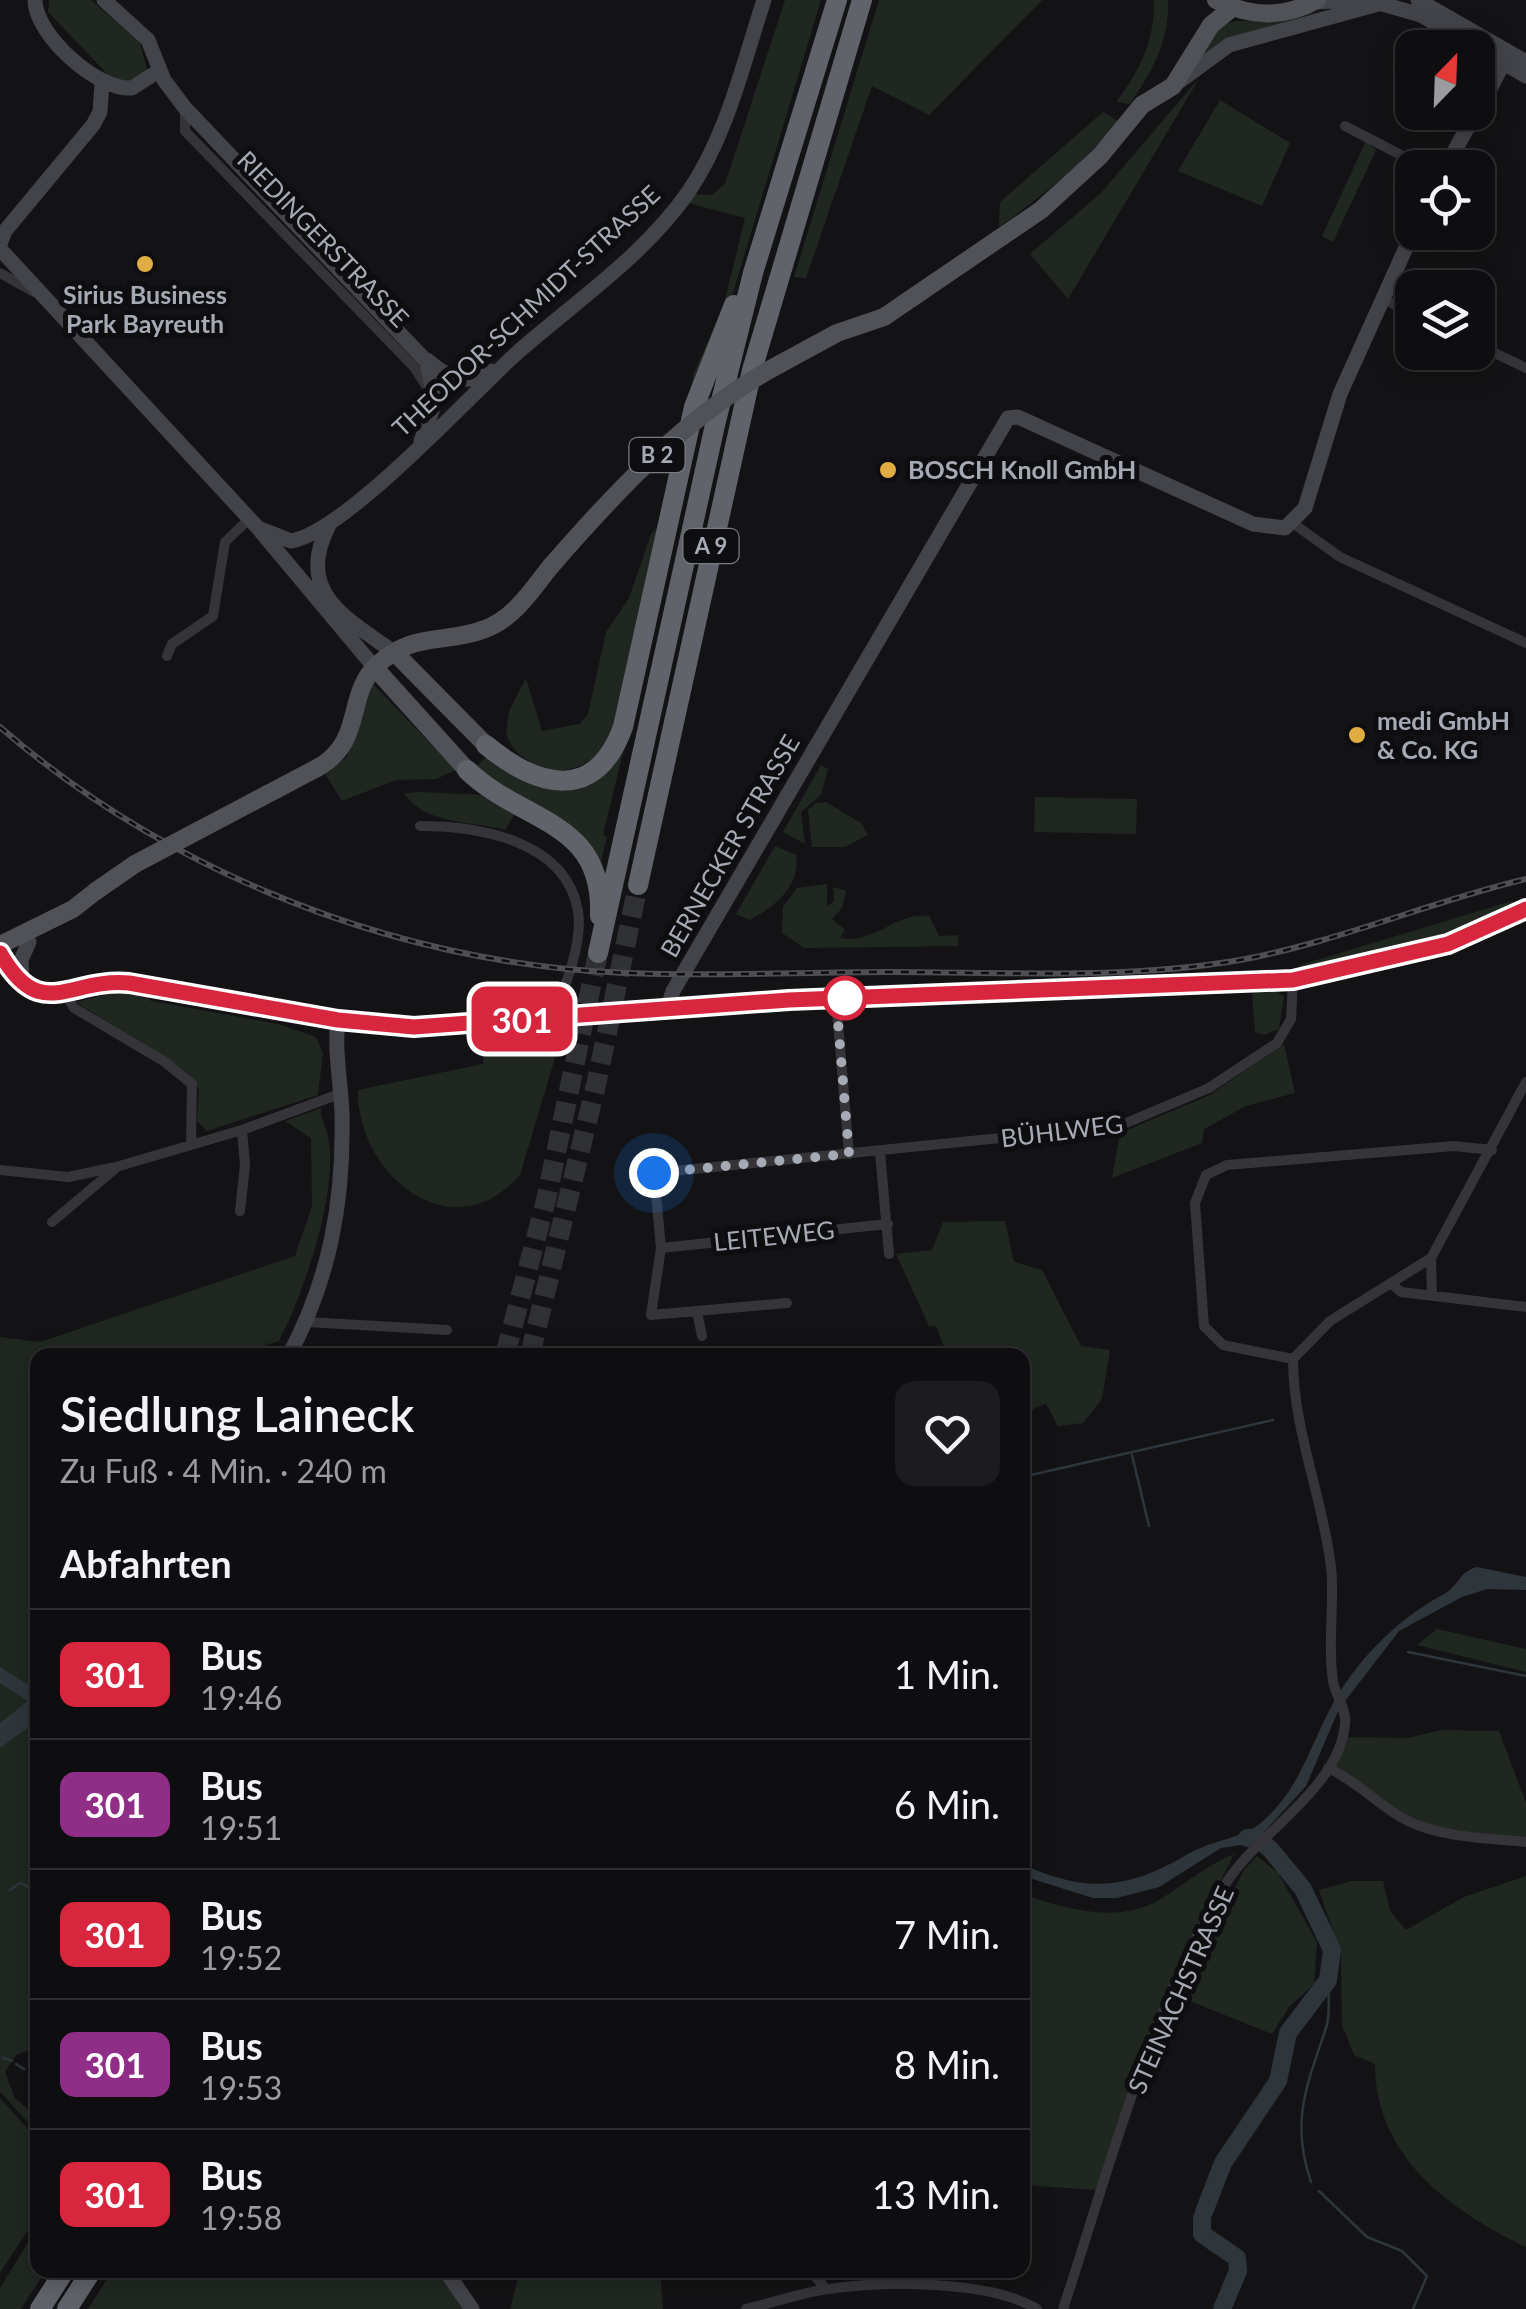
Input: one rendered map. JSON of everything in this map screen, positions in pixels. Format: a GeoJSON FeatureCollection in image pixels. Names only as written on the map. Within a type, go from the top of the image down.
{"type":"FeatureCollection","features":[{"type":"Feature","properties":{"kind":"highway","name":"A 9"},"geometry":{"type":"LineString","coordinates":[[467,770],[500,800],[569,834],[588,856],[598,882],[598,952],[714,425],[754,273],[837,0]]}},
{"type":"Feature","properties":{"kind":"highway","name":"A 9"},"geometry":{"type":"LineString","coordinates":[[638,885],[752,370],[862,0]]}},
{"type":"Feature","properties":{"kind":"highway"},"geometry":{"type":"LineString","coordinates":[[845,53],[874,0]]}},
{"type":"Feature","properties":{"kind":"highway"},"geometry":{"type":"LineString","coordinates":[[486,745],[522,772],[548,782],[589,774],[613,750],[623,727],[694,408],[735,303],[754,273]]}},
{"type":"Feature","properties":{"kind":"highway"},"geometry":{"type":"LineString","coordinates":[[40,2309],[60,2278]]}},
{"type":"Feature","properties":{"kind":"highway"},"geometry":{"type":"LineString","coordinates":[[67,2309],[87,2278]]}},
{"type":"Feature","properties":{"kind":"main road"},"geometry":{"type":"LineString","coordinates":[[1173,86],[1224,4],[1265,14],[1315,1]]}},
{"type":"Feature","properties":{"kind":"main road","name":"B 2"},"geometry":{"type":"LineString","coordinates":[[0,945],[73,909],[135,864],[317,768],[345,744],[362,688],[374,668],[425,637],[468,634],[497,624],[517,608],[551,566],[656,456],[716,406],[837,333],[884,317],[1041,210],[1100,156],[1142,105],[1173,86]]}},
{"type":"Feature","properties":{"kind":"main road"},"geometry":{"type":"LineString","coordinates":[[394,653],[486,745]]}},
{"type":"Feature","properties":{"kind":"main road"},"geometry":{"type":"LineString","coordinates":[[374,668],[467,770]]}},
{"type":"Feature","properties":{"kind":"street"},"geometry":{"type":"LineString","coordinates":[[35,0],[44,30],[102,83],[132,88],[158,63]]}},
{"type":"Feature","properties":{"kind":"street","name":"RIEDINGERSTRASSE"},"geometry":{"type":"LineString","coordinates":[[104,0],[148,40],[186,108],[421,354],[434,380],[435,403]]}},
{"type":"Feature","properties":{"kind":"street","name":"THEODOR-SCHMIDT-STRASSE"},"geometry":{"type":"LineString","coordinates":[[254,523],[291,541],[331,521],[646,241],[688,192],[719,132],[764,0]]}},
{"type":"Feature","properties":{"kind":"street"},"geometry":{"type":"LineString","coordinates":[[1315,1],[1382,2],[1421,15],[1446,30]]}},
{"type":"Feature","properties":{"kind":"street"},"geometry":{"type":"LineString","coordinates":[[1420,1],[1506,58],[1526,76]]}},
{"type":"Feature","properties":{"kind":"street"},"geometry":{"type":"LineString","coordinates":[[1173,86],[1229,45],[1382,2]]}},
{"type":"Feature","properties":{"kind":"street"},"geometry":{"type":"LineString","coordinates":[[1495,54],[1526,62]]}},
{"type":"Feature","properties":{"kind":"street"},"geometry":{"type":"LineString","coordinates":[[1495,78],[1506,58]]}},
{"type":"Feature","properties":{"kind":"street"},"geometry":{"type":"LineString","coordinates":[[102,83],[100,112],[93,125],[5,230],[0,246],[254,523],[374,668]]}},
{"type":"Feature","properties":{"kind":"street","name":"RIEDINGERSTRASSE"},"geometry":{"type":"LineString","coordinates":[[186,108],[185,131],[415,368],[435,403]]}},
{"type":"Feature","properties":{"kind":"street"},"geometry":{"type":"LineString","coordinates":[[1345,126],[1395,152]]}},
{"type":"Feature","properties":{"kind":"street"},"geometry":{"type":"LineString","coordinates":[[1404,250],[1340,394],[1304,508],[1294,524],[1340,557],[1526,644]]}},
{"type":"Feature","properties":{"kind":"street"},"geometry":{"type":"LineString","coordinates":[[0,272],[46,300]]}},
{"type":"Feature","properties":{"kind":"street"},"geometry":{"type":"LineString","coordinates":[[1381,298],[1395,305]]}},
{"type":"Feature","properties":{"kind":"street"},"geometry":{"type":"LineString","coordinates":[[1495,353],[1526,368]]}},
{"type":"Feature","properties":{"kind":"street"},"geometry":{"type":"LineString","coordinates":[[421,354],[445,375],[464,380],[484,376],[516,354]]}},
{"type":"Feature","properties":{"kind":"street"},"geometry":{"type":"LineString","coordinates":[[416,448],[427,432],[435,403]]}},
{"type":"Feature","properties":{"kind":"street","name":"BERNECKER STRASSE"},"geometry":{"type":"LineString","coordinates":[[668,1007],[673,992],[1005,421],[1018,417],[1253,524],[1275,529],[1294,524]]}},
{"type":"Feature","properties":{"kind":"street"},"geometry":{"type":"LineString","coordinates":[[331,521],[317,555],[325,594],[346,619],[394,653]]}},
{"type":"Feature","properties":{"kind":"street"},"geometry":{"type":"LineString","coordinates":[[166,656],[172,644],[213,616],[224,542],[254,523]]}},
{"type":"Feature","properties":{"kind":"street"},"geometry":{"type":"LineString","coordinates":[[420,826],[449,826],[513,839],[563,878],[579,914],[554,1016]]}},
{"type":"Feature","properties":{"kind":"street"},"geometry":{"type":"LineString","coordinates":[[0,976],[41,995],[104,982],[129,983],[338,1020],[414,1027],[836,998],[1293,980],[1448,944],[1526,909]]}},
{"type":"Feature","properties":{"kind":"street"},"geometry":{"type":"LineString","coordinates":[[22,984],[21,960],[30,942]]}},
{"type":"Feature","properties":{"kind":"street"},"geometry":{"type":"LineString","coordinates":[[0,953],[22,984]]}},
{"type":"Feature","properties":{"kind":"street","name":"BÜHLWEG"},"geometry":{"type":"LineString","coordinates":[[661,1248],[654,1173],[1112,1127],[1145,1118],[1209,1088],[1278,1042],[1291,1020],[1293,980]]}},
{"type":"Feature","properties":{"kind":"street"},"geometry":{"type":"LineString","coordinates":[[65,993],[74,1008],[166,1062],[192,1084],[192,1145]]}},
{"type":"Feature","properties":{"kind":"street"},"geometry":{"type":"LineString","coordinates":[[836,998],[849,1154]]}},
{"type":"Feature","properties":{"kind":"street"},"geometry":{"type":"LineString","coordinates":[[294,1348],[307,1322],[337,1216],[342,1094],[338,1020]]}},
{"type":"Feature","properties":{"kind":"street"},"geometry":{"type":"LineString","coordinates":[[1492,1150],[1454,1146],[1227,1165],[1206,1174],[1195,1200],[1204,1326],[1223,1344],[1293,1360],[1330,1321],[1432,1258],[1521,1105],[1526,1082]]}},
{"type":"Feature","properties":{"kind":"street"},"geometry":{"type":"LineString","coordinates":[[0,1170],[68,1177],[116,1167],[242,1130],[342,1094]]}},
{"type":"Feature","properties":{"kind":"street"},"geometry":{"type":"LineString","coordinates":[[240,1211],[245,1164],[242,1130]]}},
{"type":"Feature","properties":{"kind":"street"},"geometry":{"type":"LineString","coordinates":[[880,1152],[889,1254]]}},
{"type":"Feature","properties":{"kind":"street"},"geometry":{"type":"LineString","coordinates":[[52,1222],[116,1167]]}},
{"type":"Feature","properties":{"kind":"street","name":"LEITEWEG"},"geometry":{"type":"LineString","coordinates":[[661,1248],[888,1224]]}},
{"type":"Feature","properties":{"kind":"street"},"geometry":{"type":"LineString","coordinates":[[661,1248],[649,1312],[654,1316],[787,1303]]}},
{"type":"Feature","properties":{"kind":"street"},"geometry":{"type":"LineString","coordinates":[[1432,1258],[1432,1296]]}},
{"type":"Feature","properties":{"kind":"street"},"geometry":{"type":"LineString","coordinates":[[1393,1285],[1401,1292],[1526,1308]]}},
{"type":"Feature","properties":{"kind":"street"},"geometry":{"type":"LineString","coordinates":[[696,1312],[702,1336]]}},
{"type":"Feature","properties":{"kind":"street"},"geometry":{"type":"LineString","coordinates":[[307,1322],[447,1330]]}},
{"type":"Feature","properties":{"kind":"street","name":"STEINACHSTRASSE"},"geometry":{"type":"LineString","coordinates":[[1063,2309],[1143,2064],[1224,1886],[1328,1768],[1346,1723],[1336,1692],[1331,1568],[1300,1424],[1293,1360]]}},
{"type":"Feature","properties":{"kind":"street"},"geometry":{"type":"LineString","coordinates":[[1328,1768],[1356,1781],[1393,1812],[1440,1833],[1526,1842]]}},
{"type":"Feature","properties":{"kind":"street"},"geometry":{"type":"LineString","coordinates":[[451,2278],[472,2309]]}},
{"type":"Feature","properties":{"kind":"street"},"geometry":{"type":"LineString","coordinates":[[817,2278],[826,2289]]}},
{"type":"Feature","properties":{"kind":"street"},"geometry":{"type":"LineString","coordinates":[[746,2309],[826,2289],[976,2289],[1004,2294],[1037,2309]]}},
{"type":"Feature","properties":{"kind":"shaded area"},"geometry":{"type":"Polygon","coordinates":[[[49,0],[91,0],[140,43],[147,70],[131,86],[114,81],[48,12],[49,0]]]}},
{"type":"Feature","properties":{"kind":"shaded area"},"geometry":{"type":"Polygon","coordinates":[[[785,0],[821,0],[730,303],[688,402],[694,373],[724,304],[745,218],[688,203],[694,194],[712,195],[725,184],[785,0]]]}},
{"type":"Feature","properties":{"kind":"shaded area"},"geometry":{"type":"Polygon","coordinates":[[[879,0],[1042,0],[929,115],[872,86],[806,278],[794,277],[879,0]]]}},
{"type":"Feature","properties":{"kind":"shaded area"},"geometry":{"type":"Polygon","coordinates":[[[1154,0],[1168,0],[1166,29],[1158,55],[1130,104],[1116,102],[1144,54],[1152,28],[1154,0]]]}},
{"type":"Feature","properties":{"kind":"shaded area"},"geometry":{"type":"Polygon","coordinates":[[[1338,6],[1233,37],[1192,65],[1213,35],[1228,23],[1290,18],[1338,6]]]}},
{"type":"Feature","properties":{"kind":"shaded area"},"geometry":{"type":"Polygon","coordinates":[[[1200,77],[1068,299],[1030,254],[1101,193],[1200,77]]]}},
{"type":"Feature","properties":{"kind":"shaded area"},"geometry":{"type":"Polygon","coordinates":[[[1220,100],[1290,143],[1262,206],[1178,171],[1220,100]]]}},
{"type":"Feature","properties":{"kind":"shaded area"},"geometry":{"type":"Polygon","coordinates":[[[1103,112],[1118,121],[1105,136],[1062,178],[999,227],[1000,202],[1103,112]]]}},
{"type":"Feature","properties":{"kind":"shaded area"},"geometry":{"type":"Polygon","coordinates":[[[1366,141],[1376,150],[1333,242],[1322,236],[1366,141]]]}},
{"type":"Feature","properties":{"kind":"shaded area"},"geometry":{"type":"Polygon","coordinates":[[[663,522],[630,677],[611,734],[595,757],[574,768],[551,770],[532,762],[516,751],[506,734],[509,711],[526,678],[542,731],[580,724],[588,714],[606,632],[629,598],[651,534],[663,522]]]}},
{"type":"Feature","properties":{"kind":"shaded area"},"geometry":{"type":"Polygon","coordinates":[[[373,684],[456,770],[436,779],[396,780],[342,801],[325,774],[347,757],[373,684]]]}},
{"type":"Feature","properties":{"kind":"shaded area"},"geometry":{"type":"Polygon","coordinates":[[[635,703],[603,835],[607,836],[599,870],[474,769],[487,756],[521,779],[544,786],[585,782],[635,703]]]}},
{"type":"Feature","properties":{"kind":"shaded area"},"geometry":{"type":"Polygon","coordinates":[[[821,765],[828,769],[821,795],[801,812],[805,844],[783,832],[821,765]]]}},
{"type":"Feature","properties":{"kind":"shaded area"},"geometry":{"type":"Polygon","coordinates":[[[404,793],[484,795],[515,814],[505,830],[437,817],[413,804],[404,793]]]}},
{"type":"Feature","properties":{"kind":"shaded area"},"geometry":{"type":"Polygon","coordinates":[[[1035,797],[1137,799],[1136,834],[1034,832],[1035,797]]]}},
{"type":"Feature","properties":{"kind":"shaded area"},"geometry":{"type":"Polygon","coordinates":[[[826,802],[861,823],[868,835],[845,847],[812,847],[808,810],[816,803],[826,802]]]}},
{"type":"Feature","properties":{"kind":"shaded area"},"geometry":{"type":"Polygon","coordinates":[[[775,846],[796,855],[790,886],[768,909],[750,920],[736,914],[775,846]]]}},
{"type":"Feature","properties":{"kind":"shaded area"},"geometry":{"type":"Polygon","coordinates":[[[827,884],[827,907],[834,901],[833,887],[846,891],[842,908],[832,919],[845,930],[840,938],[853,939],[906,918],[929,916],[939,936],[958,935],[959,946],[804,948],[782,933],[783,907],[797,888],[827,884]]]}},
{"type":"Feature","properties":{"kind":"shaded area"},"geometry":{"type":"Polygon","coordinates":[[[1512,901],[1516,903],[1427,941],[1300,971],[1300,965],[1512,901]]]}},
{"type":"Feature","properties":{"kind":"shaded area"},"geometry":{"type":"Polygon","coordinates":[[[1272,989],[1284,996],[1279,1029],[1264,1035],[1255,1032],[1252,990],[1272,989]]]}},
{"type":"Feature","properties":{"kind":"shaded area"},"geometry":{"type":"Polygon","coordinates":[[[114,993],[145,993],[151,1001],[278,1024],[316,1037],[323,1053],[318,1095],[207,1131],[197,1121],[199,1089],[189,1074],[76,1002],[114,993]]]}},
{"type":"Feature","properties":{"kind":"shaded area"},"geometry":{"type":"Polygon","coordinates":[[[563,1031],[520,1175],[493,1197],[466,1207],[439,1205],[413,1194],[391,1175],[373,1150],[362,1121],[358,1090],[483,1064],[484,1037],[563,1031]]]}},
{"type":"Feature","properties":{"kind":"shaded area"},"geometry":{"type":"Polygon","coordinates":[[[1284,1044],[1295,1093],[1246,1106],[1204,1129],[1202,1143],[1112,1178],[1120,1133],[1210,1095],[1284,1044]]]}},
{"type":"Feature","properties":{"kind":"shaded area"},"geometry":{"type":"Polygon","coordinates":[[[321,1108],[330,1159],[317,1241],[279,1341],[257,1348],[30,1348],[30,2050],[16,2055],[5,2072],[15,2098],[30,2111],[30,2124],[0,2092],[0,1337],[40,1342],[295,1256],[312,1206],[311,1138],[285,1121],[321,1108]]]}},
{"type":"Feature","properties":{"kind":"shaded area"},"geometry":{"type":"Polygon","coordinates":[[[1005,1221],[1014,1262],[1042,1270],[1081,1346],[1110,1350],[1102,1399],[1083,1423],[1058,1426],[1046,1404],[1030,1414],[1030,1348],[944,1348],[936,1326],[929,1326],[896,1254],[932,1250],[943,1222],[1005,1221]]]}},
{"type":"Feature","properties":{"kind":"shaded area"},"geometry":{"type":"Polygon","coordinates":[[[1477,1567],[1526,1577],[1526,1590],[1487,1589],[1462,1597],[1399,1631],[1339,1709],[1306,1786],[1254,1843],[1221,1848],[1159,1887],[1117,1898],[1093,1898],[1030,1878],[1030,1867],[1087,1883],[1126,1880],[1256,1827],[1294,1783],[1339,1693],[1364,1659],[1409,1616],[1449,1591],[1466,1572],[1477,1567]]]}},
{"type":"Feature","properties":{"kind":"shaded area"},"geometry":{"type":"Polygon","coordinates":[[[1437,1629],[1526,1649],[1526,1672],[1417,1645],[1437,1629]]]}},
{"type":"Feature","properties":{"kind":"shaded area"},"geometry":{"type":"Polygon","coordinates":[[[0,1667],[30,1686],[30,1726],[0,1748],[0,1723],[28,1701],[0,1683],[0,1667]]]}},
{"type":"Feature","properties":{"kind":"shaded area"},"geometry":{"type":"Polygon","coordinates":[[[1441,1730],[1499,1731],[1526,1803],[1526,1842],[1440,1833],[1407,1820],[1328,1768],[1341,1737],[1408,1738],[1441,1730]]]}},
{"type":"Feature","properties":{"kind":"shaded area"},"geometry":{"type":"Polygon","coordinates":[[[1234,1854],[1202,1918],[1096,2190],[1030,2185],[1030,1896],[1077,1910],[1114,1913],[1150,1905],[1234,1854]]]}},
{"type":"Feature","properties":{"kind":"shaded area"},"geometry":{"type":"Polygon","coordinates":[[[1257,1856],[1278,1873],[1317,1942],[1314,1984],[1289,2007],[1272,2034],[1180,1997],[1244,1870],[1257,1856]]]}},
{"type":"Feature","properties":{"kind":"shaded area"},"geometry":{"type":"Polygon","coordinates":[[[1526,1876],[1526,2247],[1444,2197],[1402,2153],[1378,2097],[1375,2064],[1354,2055],[1342,2025],[1341,1955],[1319,1890],[1352,1881],[1383,1881],[1390,1911],[1406,1930],[1464,1897],[1526,1876]]]}},
{"type":"Feature","properties":{"kind":"shaded area"},"geometry":{"type":"Polygon","coordinates":[[[0,2098],[30,2131],[30,2227],[0,2273],[0,2098]]]}},
{"type":"Feature","properties":{"kind":"shaded area"},"geometry":{"type":"Polygon","coordinates":[[[30,2239],[30,2278],[41,2278],[21,2309],[0,2309],[0,2288],[30,2239]]]}},
{"type":"Feature","properties":{"kind":"shaded area"},"geometry":{"type":"Polygon","coordinates":[[[108,2278],[451,2278],[471,2309],[88,2309],[108,2278]]]}},
{"type":"Feature","properties":{"kind":"shaded area"},"geometry":{"type":"Polygon","coordinates":[[[518,2278],[661,2278],[663,2309],[510,2309],[518,2278]]]}},
{"type":"Feature","properties":{"kind":"waterway"},"geometry":{"type":"LineString","coordinates":[[1030,1475],[1273,1420]]}},
{"type":"Feature","properties":{"kind":"waterway"},"geometry":{"type":"LineString","coordinates":[[1132,1455],[1149,1526]]}},
{"type":"Feature","properties":{"kind":"waterway"},"geometry":{"type":"LineString","coordinates":[[1408,1652],[1526,1676]]}},
{"type":"Feature","properties":{"kind":"waterway"},"geometry":{"type":"LineString","coordinates":[[1204,2212],[1223,2163],[1278,2081],[1288,2033],[1328,1980],[1332,1950],[1303,1889],[1271,1850],[1257,1838],[1247,1838]]}},
{"type":"Feature","properties":{"kind":"waterway"},"geometry":{"type":"LineString","coordinates":[[10,1890],[20,1883],[30,1887]]}},
{"type":"Feature","properties":{"kind":"waterway"},"geometry":{"type":"LineString","coordinates":[[1311,2182],[1302,2121],[1307,2086],[1328,2022],[1328,1980]]}},
{"type":"Feature","properties":{"kind":"waterway"},"geometry":{"type":"LineString","coordinates":[[3,2058],[12,2061]]}},
{"type":"Feature","properties":{"kind":"waterway"},"geometry":{"type":"LineString","coordinates":[[16,2064],[24,2069]]}},
{"type":"Feature","properties":{"kind":"waterway"},"geometry":{"type":"LineString","coordinates":[[1319,2191],[1367,2237],[1402,2251],[1427,2276],[1413,2309]]}},
{"type":"Feature","properties":{"kind":"waterway"},"geometry":{"type":"LineString","coordinates":[[1202,2218],[1202,2234],[1237,2258],[1238,2271],[1222,2309]]}},
{"type":"Feature","properties":{"kind":"tunnel"},"geometry":{"type":"LineString","coordinates":[[532,1348],[596,1085],[638,885]]}},
{"type":"Feature","properties":{"kind":"tunnel"},"geometry":{"type":"LineString","coordinates":[[507,1348],[546,1200],[598,953]]}},
{"type":"Feature","properties":{"kind":"railway"},"geometry":{"type":"LineString","coordinates":[[0,727],[61,776],[126,819],[194,858],[265,891],[338,919],[414,941],[490,958],[567,969],[687,974],[1065,974],[1197,966],[1312,943],[1526,879]]}},
{"type":"Feature","properties":{"kind":"bus line","name":"301"},"geometry":{"type":"LineString","coordinates":[[0,953],[22,984],[41,995],[56,996],[104,982],[129,983],[338,1020],[414,1027],[789,1000],[1293,980],[1448,944],[1526,909]]}},
{"type":"Feature","properties":{"kind":"place","name":"Sirius Business Park Bayreuth"},"geometry":{"type":"Point","coordinates":[145,264]}},
{"type":"Feature","properties":{"kind":"place","name":"BOSCH Knoll GmbH"},"geometry":{"type":"Point","coordinates":[888,470]}},
{"type":"Feature","properties":{"kind":"place","name":"medi GmbH & Co. KG"},"geometry":{"type":"Point","coordinates":[1357,735]}},
{"type":"Feature","properties":{"kind":"route"},"geometry":{"type":"LineString","coordinates":[[654,1173],[849,1154],[836,998],[845,998]]}}]}
